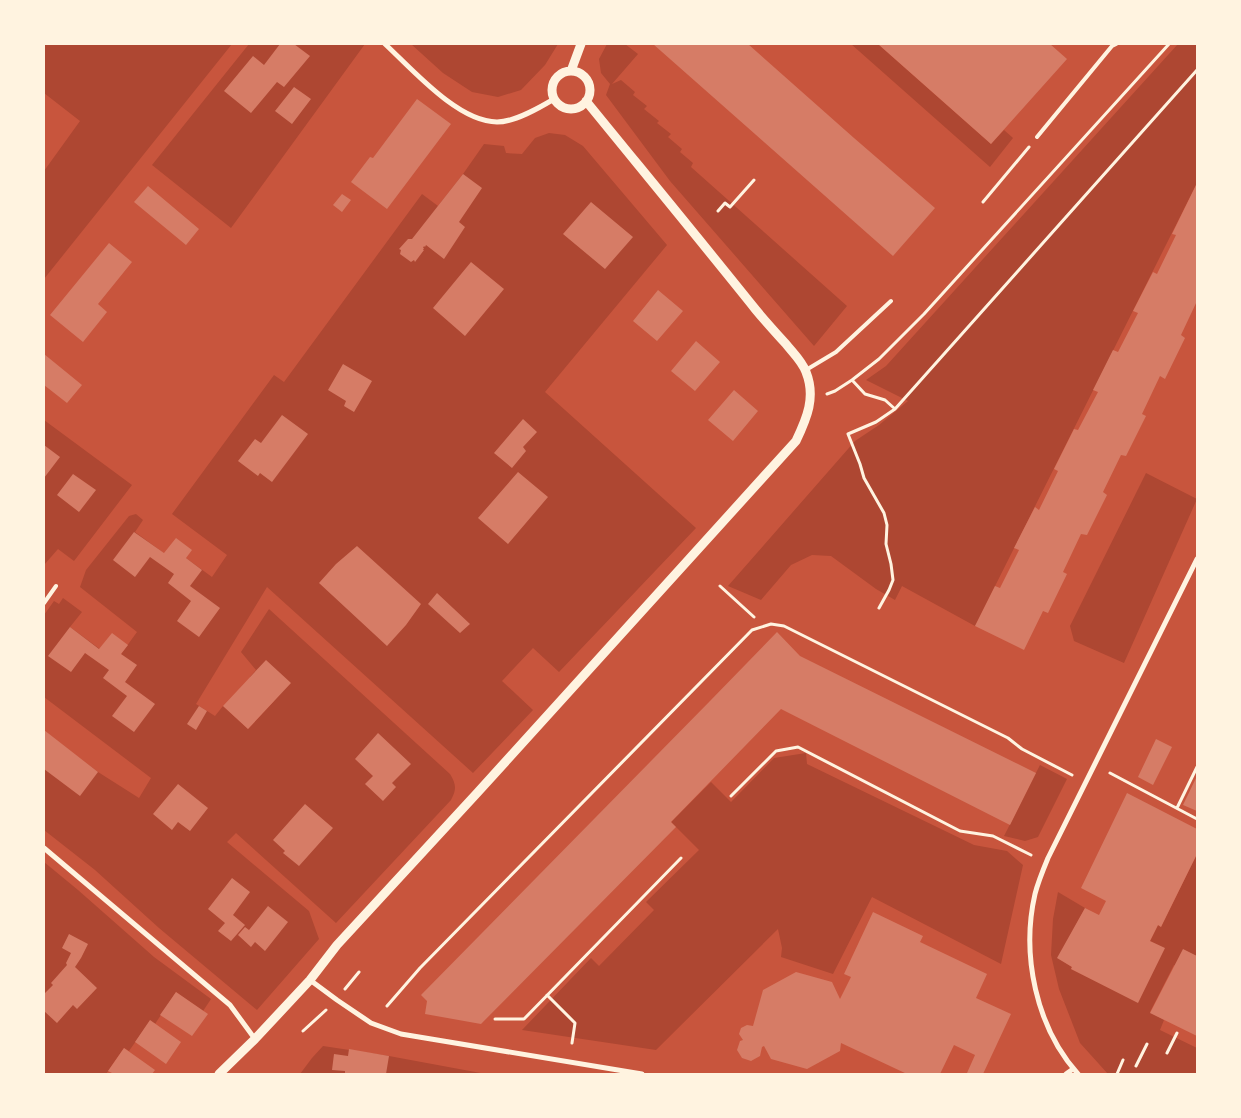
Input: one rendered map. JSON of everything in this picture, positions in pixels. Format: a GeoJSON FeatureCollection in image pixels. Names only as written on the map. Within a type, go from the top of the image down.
{"type":"FeatureCollection","features":[{"type":"Feature","properties":{"kind":"street"},"geometry":{"type":"LineString","coordinates":[[385,44],[436,92],[455,107],[484,120],[498,122],[522,116],[554,99]]}},
{"type":"Feature","properties":{"kind":"street"},"geometry":{"type":"LineString","coordinates":[[571,71],[581,44]]}},
{"type":"Feature","properties":{"kind":"street"},"geometry":{"type":"LineString","coordinates":[[571,71],[578,72],[584,76],[590,88],[586,101],[580,106],[566,108],[559,105],[554,99],[552,86],[554,80],[559,75],[571,71]]}},
{"type":"Feature","properties":{"kind":"street"},"geometry":{"type":"LineString","coordinates":[[219,1074],[255,1039],[310,980],[337,945],[484,786],[796,441],[807,419],[810,400],[809,383],[806,371],[797,357],[586,101]]}},
{"type":"Feature","properties":{"kind":"street"},"geometry":{"type":"LineString","coordinates":[[1078,1074],[1054,1041],[1034,983],[1030,946],[1031,918],[1035,894],[1048,858],[1197,558]]}},
{"type":"Feature","properties":{"kind":"street"},"geometry":{"type":"LineString","coordinates":[[44,848],[230,1005],[255,1039]]}},
{"type":"Feature","properties":{"kind":"street"},"geometry":{"type":"LineString","coordinates":[[310,980],[371,1023],[401,1034],[642,1074]]}},
{"type":"Feature","properties":{"kind":"street"},"geometry":{"type":"LineString","coordinates":[[1066,1074],[1073,1069]]}},
{"type":"Feature","properties":{"kind":"lane"},"geometry":{"type":"LineString","coordinates":[[1037,137],[1112,46],[1116,44]]}},
{"type":"Feature","properties":{"kind":"lane"},"geometry":{"type":"LineString","coordinates":[[806,371],[836,352],[891,301]]}},
{"type":"Feature","properties":{"kind":"lane"},"geometry":{"type":"LineString","coordinates":[[44,603],[56,586]]}},
{"type":"Feature","properties":{"kind":"path"},"geometry":{"type":"LineString","coordinates":[[810,400],[835,391],[879,359],[924,314],[1169,44]]}},
{"type":"Feature","properties":{"kind":"path"},"geometry":{"type":"LineString","coordinates":[[878,608],[893,580],[886,544],[887,525],[884,513],[864,478],[848,434],[876,422],[895,409],[1197,70]]}},
{"type":"Feature","properties":{"kind":"path"},"geometry":{"type":"LineString","coordinates":[[983,202],[1037,137]]}},
{"type":"Feature","properties":{"kind":"path"},"geometry":{"type":"LineString","coordinates":[[718,211],[725,203],[730,207],[754,180]]}},
{"type":"Feature","properties":{"kind":"path"},"geometry":{"type":"LineString","coordinates":[[852,380],[865,394],[885,400],[895,409]]}},
{"type":"Feature","properties":{"kind":"path"},"geometry":{"type":"LineString","coordinates":[[720,586],[754,617]]}},
{"type":"Feature","properties":{"kind":"path"},"geometry":{"type":"LineString","coordinates":[[387,1006],[420,968],[752,630],[771,624],[784,626],[1008,738],[1022,749],[1072,775]]}},
{"type":"Feature","properties":{"kind":"path"},"geometry":{"type":"LineString","coordinates":[[731,796],[776,751],[798,747],[960,831],[993,836],[1031,855]]}},
{"type":"Feature","properties":{"kind":"path"},"geometry":{"type":"LineString","coordinates":[[1177,808],[1197,767]]}},
{"type":"Feature","properties":{"kind":"path"},"geometry":{"type":"LineString","coordinates":[[1110,773],[1197,819]]}},
{"type":"Feature","properties":{"kind":"path"},"geometry":{"type":"LineString","coordinates":[[495,1019],[524,1019],[681,858]]}},
{"type":"Feature","properties":{"kind":"path"},"geometry":{"type":"LineString","coordinates":[[547,995],[575,1023],[572,1043]]}},
{"type":"Feature","properties":{"kind":"path"},"geometry":{"type":"LineString","coordinates":[[1167,1052],[1177,1033]]}},
{"type":"Feature","properties":{"kind":"path"},"geometry":{"type":"LineString","coordinates":[[1136,1066],[1147,1044]]}},
{"type":"Feature","properties":{"kind":"path"},"geometry":{"type":"LineString","coordinates":[[1117,1074],[1123,1060]]}},
{"type":"Feature","properties":{"kind":"shaded area"},"geometry":{"type":"Polygon","coordinates":[[[44,44],[232,44],[44,279],[44,171],[80,121],[44,93],[44,44]]]}},
{"type":"Feature","properties":{"kind":"shaded area"},"geometry":{"type":"Polygon","coordinates":[[[249,44],[365,44],[231,228],[152,165],[249,44]]]}},
{"type":"Feature","properties":{"kind":"shaded area"},"geometry":{"type":"Polygon","coordinates":[[[411,44],[558,44],[545,65],[521,90],[498,97],[472,92],[443,73],[411,44]]]}},
{"type":"Feature","properties":{"kind":"shaded area"},"geometry":{"type":"Polygon","coordinates":[[[607,44],[625,44],[638,54],[612,84],[621,80],[635,92],[633,95],[647,106],[644,109],[671,134],[668,137],[682,149],[680,152],[693,163],[691,167],[847,306],[814,346],[670,181],[606,95],[610,84],[601,73],[599,59],[607,44]]]}},
{"type":"Feature","properties":{"kind":"shaded area"},"geometry":{"type":"Polygon","coordinates":[[[851,44],[878,44],[991,144],[1004,130],[1013,138],[990,167],[851,44]]]}},
{"type":"Feature","properties":{"kind":"shaded area"},"geometry":{"type":"Polygon","coordinates":[[[1178,44],[1197,44],[1197,183],[975,626],[902,586],[895,600],[876,589],[831,556],[812,555],[791,565],[761,600],[728,586],[855,441],[879,425],[908,401],[866,380],[886,366],[1178,44]]]}},
{"type":"Feature","properties":{"kind":"shaded area"},"geometry":{"type":"Polygon","coordinates":[[[549,133],[565,135],[583,146],[667,245],[545,392],[696,528],[559,672],[533,648],[502,681],[533,710],[473,773],[267,587],[196,704],[215,716],[223,706],[248,729],[274,701],[250,677],[256,670],[241,652],[269,609],[450,774],[455,787],[451,800],[336,923],[236,833],[227,842],[309,911],[319,939],[257,1010],[159,928],[95,870],[44,830],[44,731],[98,772],[139,798],[151,778],[44,697],[44,615],[54,601],[59,604],[63,598],[82,612],[70,627],[116,661],[137,632],[80,587],[86,570],[129,516],[136,514],[143,520],[135,532],[180,565],[186,558],[212,577],[227,555],[172,514],[274,375],[284,382],[422,194],[438,206],[484,144],[504,146],[506,153],[522,154],[535,138],[549,133]]]}},
{"type":"Feature","properties":{"kind":"shaded area"},"geometry":{"type":"Polygon","coordinates":[[[44,420],[132,485],[74,561],[58,549],[44,565],[44,420]]]}},
{"type":"Feature","properties":{"kind":"shaded area"},"geometry":{"type":"Polygon","coordinates":[[[1146,473],[1197,499],[1124,663],[1074,641],[1070,626],[1146,473]]]}},
{"type":"Feature","properties":{"kind":"shaded area"},"geometry":{"type":"Polygon","coordinates":[[[806,753],[807,764],[974,845],[1007,851],[1023,865],[1001,964],[872,897],[833,974],[781,957],[782,948],[778,929],[656,1050],[522,1030],[591,958],[599,966],[654,910],[646,902],[699,850],[671,822],[711,782],[731,802],[774,758],[806,753]]]}},
{"type":"Feature","properties":{"kind":"shaded area"},"geometry":{"type":"Polygon","coordinates":[[[1040,765],[1067,779],[1038,837],[1025,841],[1004,836],[1040,765]]]}},
{"type":"Feature","properties":{"kind":"shaded area"},"geometry":{"type":"Polygon","coordinates":[[[1197,854],[1197,968],[1180,968],[1174,965],[1150,1012],[1164,1020],[1160,1030],[1197,1048],[1197,1074],[1108,1074],[1080,1043],[1059,989],[1051,955],[1053,919],[1058,892],[1085,908],[1058,958],[1072,967],[1071,969],[1138,1002],[1150,941],[1158,925],[1161,927],[1197,854]]]}},
{"type":"Feature","properties":{"kind":"shaded area"},"geometry":{"type":"Polygon","coordinates":[[[44,862],[154,957],[211,999],[203,1011],[176,992],[155,1024],[150,1021],[129,1051],[124,1048],[106,1074],[44,1074],[44,862]]]}},
{"type":"Feature","properties":{"kind":"shaded area"},"geometry":{"type":"Polygon","coordinates":[[[323,1046],[389,1056],[486,1074],[300,1074],[323,1046]]]}},
{"type":"Feature","properties":{"kind":"building"},"geometry":{"type":"Polygon","coordinates":[[[280,44],[294,44],[310,56],[284,87],[277,82],[251,113],[224,91],[253,56],[264,65],[280,44]]]}},
{"type":"Feature","properties":{"kind":"building"},"geometry":{"type":"Polygon","coordinates":[[[653,44],[748,44],[935,208],[893,256],[653,44]]]}},
{"type":"Feature","properties":{"kind":"building"},"geometry":{"type":"Polygon","coordinates":[[[878,44],[1050,44],[1067,59],[991,144],[878,44]]]}},
{"type":"Feature","properties":{"kind":"building"},"geometry":{"type":"Polygon","coordinates":[[[294,87],[311,99],[292,124],[275,111],[294,87]]]}},
{"type":"Feature","properties":{"kind":"building"},"geometry":{"type":"Polygon","coordinates":[[[417,99],[451,124],[387,209],[351,182],[370,157],[373,158],[417,99]]]}},
{"type":"Feature","properties":{"kind":"building"},"geometry":{"type":"Polygon","coordinates":[[[463,174],[482,188],[459,222],[465,227],[444,259],[426,245],[415,262],[414,260],[411,262],[400,254],[401,250],[399,249],[408,239],[412,239],[463,174]]]}},
{"type":"Feature","properties":{"kind":"building"},"geometry":{"type":"Polygon","coordinates":[[[1197,183],[1197,301],[1181,335],[1185,338],[1165,379],[1160,376],[1142,414],[1146,416],[1126,456],[1121,455],[1103,492],[1107,495],[1087,535],[1081,534],[1063,572],[1067,574],[1048,613],[1043,611],[1024,650],[975,626],[995,586],[1000,588],[1019,550],[1014,548],[1035,507],[1039,510],[1058,471],[1054,469],[1074,429],[1078,430],[1098,392],[1093,390],[1113,350],[1118,352],[1138,313],[1133,311],[1153,272],[1157,274],[1176,235],[1172,234],[1197,183]]]}},
{"type":"Feature","properties":{"kind":"building"},"geometry":{"type":"Polygon","coordinates":[[[148,186],[199,229],[186,245],[134,202],[148,186]]]}},
{"type":"Feature","properties":{"kind":"building"},"geometry":{"type":"Polygon","coordinates":[[[342,194],[351,200],[342,212],[333,205],[342,194]]]}},
{"type":"Feature","properties":{"kind":"building"},"geometry":{"type":"Polygon","coordinates":[[[591,202],[633,237],[605,269],[563,234],[591,202]]]}},
{"type":"Feature","properties":{"kind":"building"},"geometry":{"type":"Polygon","coordinates":[[[109,243],[132,262],[98,304],[107,312],[83,342],[50,315],[109,243]]]}},
{"type":"Feature","properties":{"kind":"building"},"geometry":{"type":"Polygon","coordinates":[[[471,262],[504,289],[465,336],[433,308],[471,262]]]}},
{"type":"Feature","properties":{"kind":"building"},"geometry":{"type":"Polygon","coordinates":[[[658,290],[683,311],[657,341],[633,321],[658,290]]]}},
{"type":"Feature","properties":{"kind":"building"},"geometry":{"type":"Polygon","coordinates":[[[696,341],[720,362],[695,391],[671,371],[696,341]]]}},
{"type":"Feature","properties":{"kind":"building"},"geometry":{"type":"Polygon","coordinates":[[[44,354],[82,385],[67,403],[44,385],[44,354]]]}},
{"type":"Feature","properties":{"kind":"building"},"geometry":{"type":"Polygon","coordinates":[[[343,364],[372,381],[354,412],[344,406],[346,401],[328,390],[343,364]]]}},
{"type":"Feature","properties":{"kind":"building"},"geometry":{"type":"Polygon","coordinates":[[[734,390],[758,411],[733,441],[708,420],[734,390]]]}},
{"type":"Feature","properties":{"kind":"building"},"geometry":{"type":"Polygon","coordinates":[[[282,415],[308,434],[272,482],[260,473],[258,476],[238,461],[255,439],[261,443],[282,415]]]}},
{"type":"Feature","properties":{"kind":"building"},"geometry":{"type":"Polygon","coordinates":[[[523,419],[537,432],[523,447],[526,451],[512,468],[494,453],[523,419]]]}},
{"type":"Feature","properties":{"kind":"building"},"geometry":{"type":"Polygon","coordinates":[[[44,445],[60,457],[44,478],[44,445]]]}},
{"type":"Feature","properties":{"kind":"building"},"geometry":{"type":"Polygon","coordinates":[[[518,472],[548,497],[508,544],[478,518],[518,472]]]}},
{"type":"Feature","properties":{"kind":"building"},"geometry":{"type":"Polygon","coordinates":[[[73,474],[96,490],[79,512],[57,495],[73,474]]]}},
{"type":"Feature","properties":{"kind":"building"},"geometry":{"type":"Polygon","coordinates":[[[134,532],[164,553],[176,538],[192,550],[186,558],[202,570],[190,586],[220,608],[199,637],[177,621],[191,601],[168,583],[174,574],[150,557],[135,577],[113,560],[134,532]]]}},
{"type":"Feature","properties":{"kind":"building"},"geometry":{"type":"Polygon","coordinates":[[[357,546],[421,604],[406,625],[387,646],[319,583],[336,564],[357,546]]]}},
{"type":"Feature","properties":{"kind":"building"},"geometry":{"type":"Polygon","coordinates":[[[437,593],[470,624],[460,633],[428,604],[437,593]]]}},
{"type":"Feature","properties":{"kind":"building"},"geometry":{"type":"Polygon","coordinates":[[[70,627],[99,649],[112,633],[128,645],[121,654],[137,665],[125,682],[155,704],[134,732],[112,716],[127,696],[103,678],[109,670],[85,653],[71,672],[48,656],[70,627]]]}},
{"type":"Feature","properties":{"kind":"building"},"geometry":{"type":"Polygon","coordinates":[[[777,632],[800,656],[1036,773],[1010,825],[781,709],[671,822],[676,827],[481,1024],[425,1014],[427,1001],[421,995],[777,632]]]}},
{"type":"Feature","properties":{"kind":"building"},"geometry":{"type":"Polygon","coordinates":[[[266,660],[291,683],[248,729],[223,706],[266,660]]]}},
{"type":"Feature","properties":{"kind":"building"},"geometry":{"type":"Polygon","coordinates":[[[199,706],[207,711],[196,730],[187,724],[199,706]]]}},
{"type":"Feature","properties":{"kind":"building"},"geometry":{"type":"Polygon","coordinates":[[[44,730],[98,772],[80,796],[44,769],[44,730]]]}},
{"type":"Feature","properties":{"kind":"building"},"geometry":{"type":"Polygon","coordinates":[[[378,733],[411,764],[392,783],[396,787],[383,801],[365,784],[373,776],[355,759],[378,733]]]}},
{"type":"Feature","properties":{"kind":"building"},"geometry":{"type":"Polygon","coordinates":[[[1156,739],[1172,747],[1153,785],[1138,777],[1156,739]]]}},
{"type":"Feature","properties":{"kind":"building"},"geometry":{"type":"Polygon","coordinates":[[[1197,776],[1197,811],[1183,805],[1197,776]]]}},
{"type":"Feature","properties":{"kind":"building"},"geometry":{"type":"Polygon","coordinates":[[[178,784],[208,808],[190,831],[178,822],[172,830],[153,814],[178,784]]]}},
{"type":"Feature","properties":{"kind":"building"},"geometry":{"type":"Polygon","coordinates":[[[1127,793],[1197,829],[1197,854],[1161,927],[1158,925],[1150,941],[1165,948],[1138,1003],[1071,969],[1072,967],[1057,958],[1085,908],[1099,915],[1106,901],[1081,888],[1127,793]]]}},
{"type":"Feature","properties":{"kind":"building"},"geometry":{"type":"Polygon","coordinates":[[[305,804],[333,828],[299,866],[283,853],[285,851],[273,840],[305,804]]]}},
{"type":"Feature","properties":{"kind":"building"},"geometry":{"type":"Polygon","coordinates":[[[232,878],[250,892],[233,915],[245,925],[231,941],[218,931],[225,923],[208,909],[232,878]]]}},
{"type":"Feature","properties":{"kind":"building"},"geometry":{"type":"Polygon","coordinates":[[[268,906],[288,922],[265,951],[255,942],[251,947],[238,935],[245,927],[249,930],[268,906]]]}},
{"type":"Feature","properties":{"kind":"building"},"geometry":{"type":"Polygon","coordinates":[[[873,912],[923,936],[920,942],[987,974],[976,998],[1011,1014],[983,1074],[967,1073],[975,1055],[954,1045],[940,1074],[907,1074],[841,1043],[840,1051],[807,1069],[771,1059],[764,1046],[760,1056],[751,1061],[742,1058],[737,1050],[740,1041],[743,1040],[739,1034],[741,1028],[747,1025],[753,1026],[763,990],[796,972],[832,982],[840,999],[851,977],[844,974],[873,912]]]}},
{"type":"Feature","properties":{"kind":"building"},"geometry":{"type":"Polygon","coordinates":[[[69,934],[88,944],[75,967],[97,988],[77,1009],[73,1005],[57,1023],[44,1011],[44,994],[67,965],[66,963],[71,953],[62,948],[69,934]]]}},
{"type":"Feature","properties":{"kind":"building"},"geometry":{"type":"Polygon","coordinates":[[[1183,949],[1197,956],[1197,1036],[1150,1013],[1183,949]]]}},
{"type":"Feature","properties":{"kind":"building"},"geometry":{"type":"Polygon","coordinates":[[[176,992],[208,1014],[192,1036],[160,1015],[176,992]]]}},
{"type":"Feature","properties":{"kind":"building"},"geometry":{"type":"Polygon","coordinates":[[[150,1020],[181,1042],[166,1064],[135,1042],[150,1020]]]}},
{"type":"Feature","properties":{"kind":"building"},"geometry":{"type":"Polygon","coordinates":[[[124,1048],[155,1070],[152,1074],[114,1074],[108,1071],[124,1048]]]}},
{"type":"Feature","properties":{"kind":"building"},"geometry":{"type":"Polygon","coordinates":[[[349,1049],[389,1056],[386,1074],[345,1074],[345,1071],[332,1070],[334,1054],[348,1056],[349,1049]]]}}]}
